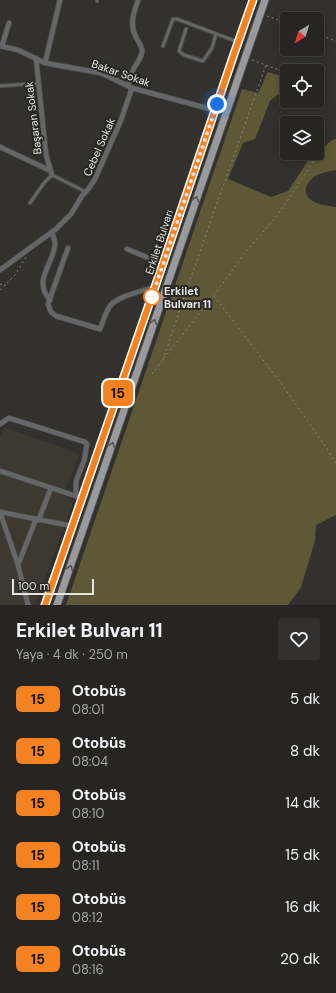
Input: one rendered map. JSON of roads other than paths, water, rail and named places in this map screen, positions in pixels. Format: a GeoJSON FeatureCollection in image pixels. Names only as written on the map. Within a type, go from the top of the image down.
{"type":"FeatureCollection","features":[{"type":"Feature","properties":{"kind":"main road","name":"Erkilet Bulvarı"},"geometry":{"type":"LineString","coordinates":[[45,605],[72,526],[79,497],[155,287],[214,110],[254,0]]}},
{"type":"Feature","properties":{"kind":"main road","name":"Erkilet Bulvarı"},"geometry":{"type":"LineString","coordinates":[[57,605],[265,0]]}},
{"type":"Feature","properties":{"kind":"main road"},"geometry":{"type":"LineString","coordinates":[[234,54],[245,58]]}},
{"type":"Feature","properties":{"kind":"street"},"geometry":{"type":"LineString","coordinates":[[45,63],[60,0]]}},
{"type":"Feature","properties":{"kind":"street","name":"Cebel Sokak"},"geometry":{"type":"LineString","coordinates":[[0,270],[52,232],[68,218],[95,179],[118,128],[130,87],[131,75],[142,53],[141,46],[133,32],[132,24],[138,0]]}},
{"type":"Feature","properties":{"kind":"street"},"geometry":{"type":"LineString","coordinates":[[1,46],[9,23]]}},
{"type":"Feature","properties":{"kind":"street","name":"Bakar Sokak"},"geometry":{"type":"LineString","coordinates":[[1,46],[18,50],[45,63],[101,73],[130,87],[214,110]]}},
{"type":"Feature","properties":{"kind":"street","name":"Başaran Sokak"},"geometry":{"type":"LineString","coordinates":[[36,58],[46,155],[52,173]]}},
{"type":"Feature","properties":{"kind":"street"},"geometry":{"type":"LineString","coordinates":[[0,147],[52,173]]}},
{"type":"Feature","properties":{"kind":"street"},"geometry":{"type":"LineString","coordinates":[[50,300],[44,292],[43,284],[44,276],[55,246],[52,232]]}},
{"type":"Feature","properties":{"kind":"street"},"geometry":{"type":"LineString","coordinates":[[68,248],[48,304],[49,310],[54,315],[100,329],[107,311],[113,303],[120,299],[155,287]]}},
{"type":"Feature","properties":{"kind":"street"},"geometry":{"type":"LineString","coordinates":[[127,249],[163,264]]}},
{"type":"Feature","properties":{"kind":"street"},"geometry":{"type":"LineString","coordinates":[[0,424],[9,418],[85,442],[86,444],[84,461],[76,481],[79,497],[0,470]]}},
{"type":"Feature","properties":{"kind":"street"},"geometry":{"type":"LineString","coordinates":[[18,565],[51,488]]}},
{"type":"Feature","properties":{"kind":"street"},"geometry":{"type":"LineString","coordinates":[[28,605],[18,565],[0,512],[72,526]]}},
{"type":"Feature","properties":{"kind":"lane"},"geometry":{"type":"LineString","coordinates":[[162,46],[173,19],[177,18],[238,42]]}},
{"type":"Feature","properties":{"kind":"lane"},"geometry":{"type":"LineString","coordinates":[[186,29],[179,51],[184,55],[203,61],[212,48],[216,34]]}},
{"type":"Feature","properties":{"kind":"lane"},"geometry":{"type":"LineString","coordinates":[[0,86],[38,83]]}},
{"type":"Feature","properties":{"kind":"lane"},"geometry":{"type":"LineString","coordinates":[[30,203],[52,173],[86,192]]}},
{"type":"Feature","properties":{"kind":"place","name":"Erkilet Bulvarı 11"},"geometry":{"type":"Point","coordinates":[152,297]}}]}
